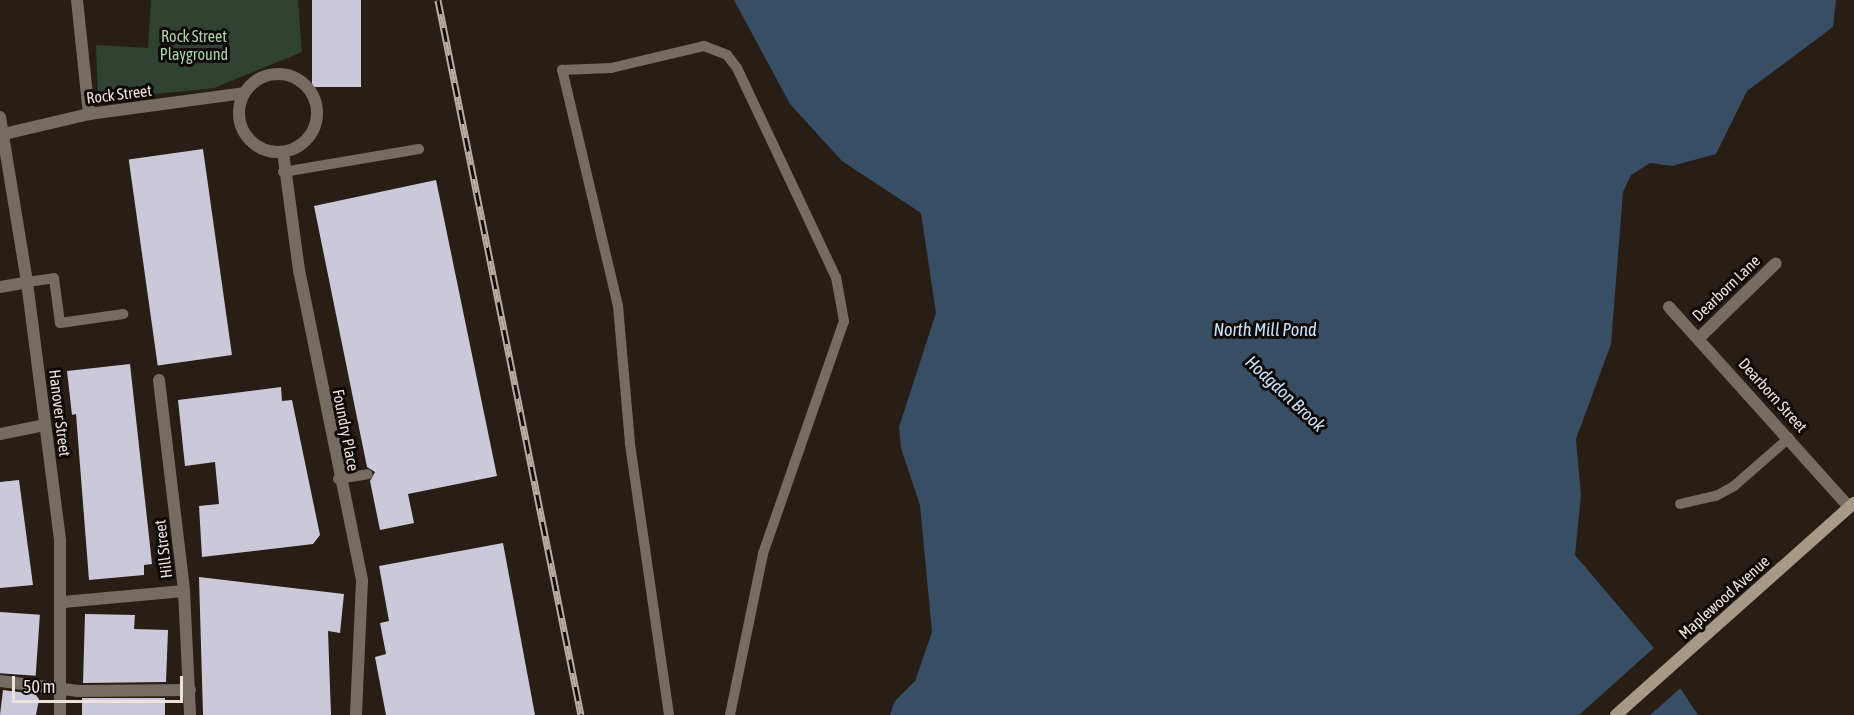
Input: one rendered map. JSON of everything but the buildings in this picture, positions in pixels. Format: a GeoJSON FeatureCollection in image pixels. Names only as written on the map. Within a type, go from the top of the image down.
{"type":"FeatureCollection","features":[{"type":"Feature","properties":{"kind":"street"},"geometry":{"type":"LineString","coordinates":[[77,0],[89,114]]}},
{"type":"Feature","properties":{"kind":"street"},"geometry":{"type":"LineString","coordinates":[[273,73],[294,77],[310,89],[317,108],[315,128],[296,148],[283,152],[270,152],[249,140],[239,117],[243,93],[251,83],[273,73]]}},
{"type":"Feature","properties":{"kind":"street","name":"Rock Street"},"geometry":{"type":"LineString","coordinates":[[1,134],[89,114],[243,93]]}},
{"type":"Feature","properties":{"kind":"street","name":"Hanover Street"},"geometry":{"type":"LineString","coordinates":[[0,117],[27,282],[45,425],[63,602],[60,715]]}},
{"type":"Feature","properties":{"kind":"street","name":"Foundry Place"},"geometry":{"type":"LineString","coordinates":[[283,152],[283,172],[338,479],[362,581],[356,715]]}},
{"type":"Feature","properties":{"kind":"street","name":"Dearborn Lane"},"geometry":{"type":"LineString","coordinates":[[1699,338],[1776,263]]}},
{"type":"Feature","properties":{"kind":"street"},"geometry":{"type":"LineString","coordinates":[[0,287],[27,282]]}},
{"type":"Feature","properties":{"kind":"street","name":"Dearborn Street"},"geometry":{"type":"LineString","coordinates":[[1669,308],[1852,505]]}},
{"type":"Feature","properties":{"kind":"street","name":"Hill Street"},"geometry":{"type":"LineString","coordinates":[[159,380],[184,591],[190,715]]}},
{"type":"Feature","properties":{"kind":"street"},"geometry":{"type":"LineString","coordinates":[[0,434],[45,425]]}},
{"type":"Feature","properties":{"kind":"street","name":"Maplewood Avenue"},"geometry":{"type":"LineString","coordinates":[[1616,715],[1852,505]]}},
{"type":"Feature","properties":{"kind":"street"},"geometry":{"type":"LineString","coordinates":[[63,602],[184,591]]}},
{"type":"Feature","properties":{"kind":"street"},"geometry":{"type":"LineString","coordinates":[[0,681],[62,690],[190,690]]}},
{"type":"Feature","properties":{"kind":"lane"},"geometry":{"type":"LineString","coordinates":[[669,715],[630,443],[618,306],[562,70],[611,68],[704,46],[727,55],[737,68],[836,277],[844,310],[836,347],[763,554],[730,715]]}},
{"type":"Feature","properties":{"kind":"lane"},"geometry":{"type":"LineString","coordinates":[[283,172],[419,149]]}},
{"type":"Feature","properties":{"kind":"lane"},"geometry":{"type":"LineString","coordinates":[[27,282],[54,278],[60,323],[123,314]]}},
{"type":"Feature","properties":{"kind":"lane"},"geometry":{"type":"LineString","coordinates":[[1680,504],[1716,496],[1734,486],[1789,438]]}},
{"type":"Feature","properties":{"kind":"lane"},"geometry":{"type":"LineString","coordinates":[[338,479],[368,474]]}},
{"type":"Feature","properties":{"kind":"green space","name":"Rock Street Playground"},"geometry":{"type":"Polygon","coordinates":[[[151,0],[298,0],[302,52],[214,88],[98,100],[96,45],[148,48],[151,0]]]}},
{"type":"Feature","properties":{"kind":"water","name":"North Mill Pond"},"geometry":{"type":"Polygon","coordinates":[[[734,0],[1836,0],[1833,27],[1747,91],[1716,154],[1672,166],[1650,163],[1631,175],[1623,192],[1611,344],[1576,439],[1581,496],[1575,555],[1654,648],[1698,715],[890,715],[895,701],[915,681],[932,632],[920,505],[901,448],[899,427],[936,313],[921,213],[842,161],[790,104],[734,0]]]}},
{"type":"Feature","properties":{"kind":"pier"},"geometry":{"type":"Polygon","coordinates":[[[1656,646],[1683,686],[1650,715],[1579,715],[1656,646]]]}},
{"type":"Feature","properties":{"kind":"railway"},"geometry":{"type":"LineString","coordinates":[[438,0],[581,715]]}},
{"type":"Feature","properties":{"kind":"water label","name":"Hodgdon Brook"},"geometry":{"type":"Point","coordinates":[1285,394]}}]}
